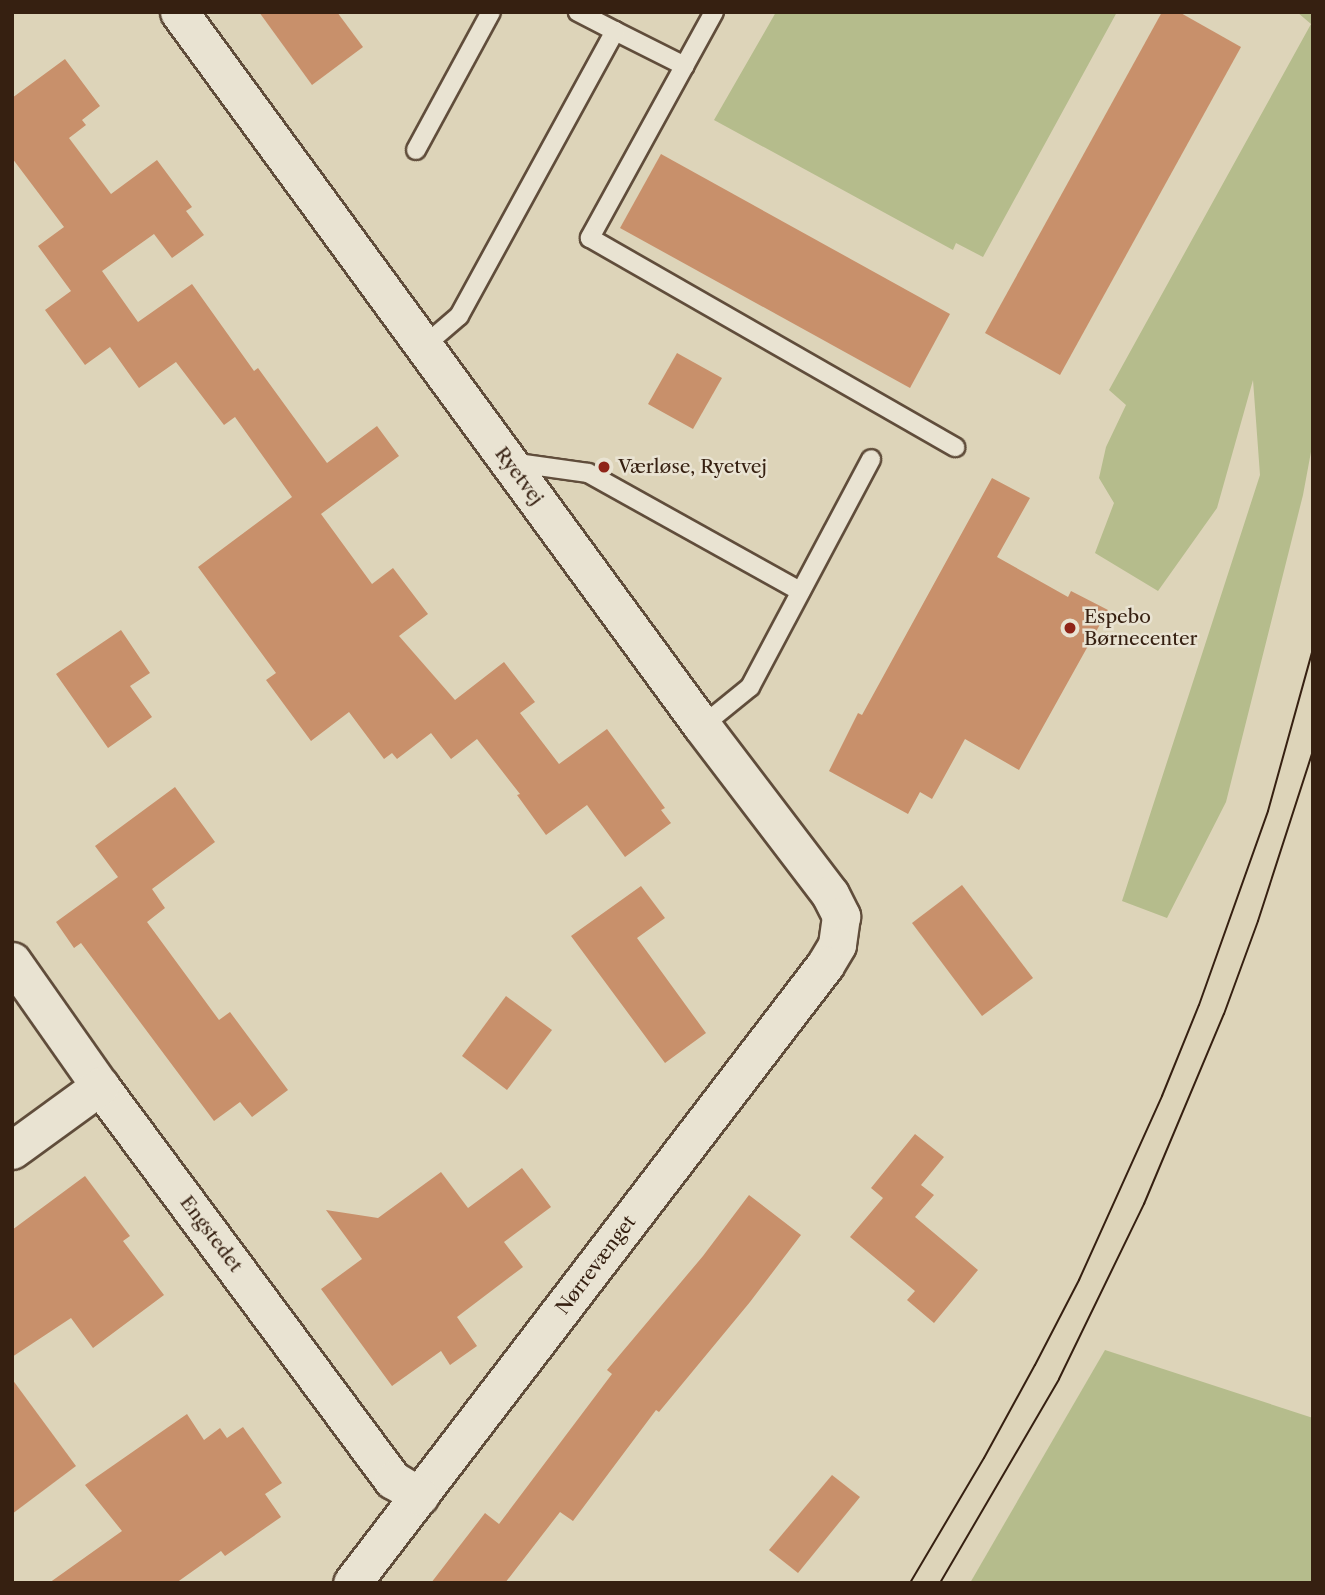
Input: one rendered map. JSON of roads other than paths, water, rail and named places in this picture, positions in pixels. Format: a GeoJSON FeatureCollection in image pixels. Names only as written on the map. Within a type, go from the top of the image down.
{"type":"FeatureCollection","features":[{"type":"Feature","properties":{"kind":"street","name":"Ryetvej"},"geometry":{"type":"LineString","coordinates":[[179,12],[702,726],[830,894],[841,916],[837,945]]}},
{"type":"Feature","properties":{"kind":"street","name":"Nørrevænget"},"geometry":{"type":"LineString","coordinates":[[352,1583],[421,1496],[837,945]]}},
{"type":"Feature","properties":{"kind":"street","name":"Engstedet"},"geometry":{"type":"LineString","coordinates":[[12,961],[100,1086],[393,1480],[421,1496]]}},
{"type":"Feature","properties":{"kind":"street"},"geometry":{"type":"LineString","coordinates":[[12,1150],[100,1086]]}},
{"type":"Feature","properties":{"kind":"lane"},"geometry":{"type":"LineString","coordinates":[[416,150],[491,12]]}},
{"type":"Feature","properties":{"kind":"lane"},"geometry":{"type":"LineString","coordinates":[[578,12],[685,66]]}},
{"type":"Feature","properties":{"kind":"lane"},"geometry":{"type":"LineString","coordinates":[[714,12],[590,238],[955,447]]}},
{"type":"Feature","properties":{"kind":"lane"},"geometry":{"type":"LineString","coordinates":[[424,346],[459,316],[615,31]]}},
{"type":"Feature","properties":{"kind":"lane"},"geometry":{"type":"LineString","coordinates":[[702,726],[750,687],[871,459]]}},
{"type":"Feature","properties":{"kind":"lane"},"geometry":{"type":"LineString","coordinates":[[509,461],[588,473],[800,592]]}},
{"type":"Feature","properties":{"kind":"tram line"},"geometry":{"type":"LineString","coordinates":[[910,1583],[984,1458],[1079,1280],[1162,1096],[1199,1005],[1268,811],[1313,649]]}},
{"type":"Feature","properties":{"kind":"tram line"},"geometry":{"type":"LineString","coordinates":[[940,1583],[1059,1379],[1144,1204],[1224,1014],[1258,921],[1313,751]]}},
{"type":"Feature","properties":{"kind":"place","name":"Værløse, Ryetvej"},"geometry":{"type":"Point","coordinates":[604,467]}},
{"type":"Feature","properties":{"kind":"place","name":"Espebo Børnecenter"},"geometry":{"type":"Point","coordinates":[1070,628]}}]}
